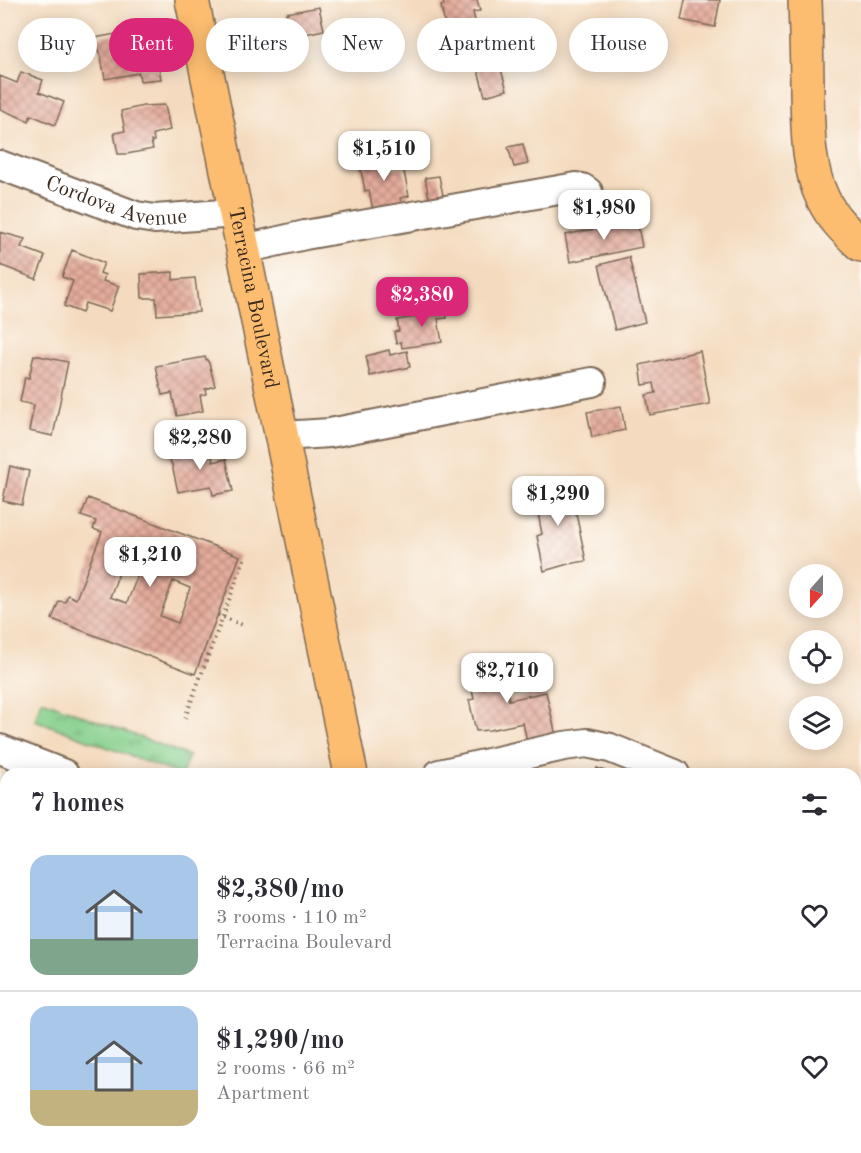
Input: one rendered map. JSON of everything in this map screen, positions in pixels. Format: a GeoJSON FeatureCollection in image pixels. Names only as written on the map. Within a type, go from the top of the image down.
{"type":"FeatureCollection","features":[{"type":"Feature","properties":{"kind":"main road","name":"Terracina Boulevard"},"geometry":{"type":"LineString","coordinates":[[192,0],[350,768]]}},
{"type":"Feature","properties":{"kind":"main road"},"geometry":{"type":"LineString","coordinates":[[805,0],[808,128],[814,177],[833,217],[861,245]]}},
{"type":"Feature","properties":{"kind":"street","name":"Cordova Avenue"},"geometry":{"type":"LineString","coordinates":[[0,165],[136,216],[155,219],[236,213]]}},
{"type":"Feature","properties":{"kind":"street"},"geometry":{"type":"LineString","coordinates":[[244,249],[305,235],[576,187],[588,192],[593,208]]}},
{"type":"Feature","properties":{"kind":"street"},"geometry":{"type":"LineString","coordinates":[[282,436],[330,433],[592,382]]}},
{"type":"Feature","properties":{"kind":"street"},"geometry":{"type":"LineString","coordinates":[[466,768],[587,743],[610,748],[660,768]]}},
{"type":"Feature","properties":{"kind":"street"},"geometry":{"type":"LineString","coordinates":[[0,749],[49,768]]}},
{"type":"Feature","properties":{"kind":"path"},"geometry":{"type":"LineString","coordinates":[[184,718],[220,616],[245,557]]}},
{"type":"Feature","properties":{"kind":"path"},"geometry":{"type":"LineString","coordinates":[[220,616],[245,626]]}},
{"type":"Feature","properties":{"kind":"green space"},"geometry":{"type":"Polygon","coordinates":[[[42,700],[189,756],[184,768],[162,768],[35,720],[42,700]]]}},
{"type":"Feature","properties":{"kind":"building"},"geometry":{"type":"Polygon","coordinates":[[[442,0],[477,0],[480,11],[473,12],[474,18],[444,18],[441,6],[444,5],[442,0]]]}},
{"type":"Feature","properties":{"kind":"building"},"geometry":{"type":"Polygon","coordinates":[[[685,0],[720,0],[715,27],[681,20],[685,0]]]}},
{"type":"Feature","properties":{"kind":"building"},"geometry":{"type":"Polygon","coordinates":[[[319,7],[321,31],[309,33],[309,18],[287,18],[286,13],[319,7]]]}},
{"type":"Feature","properties":{"kind":"building"},"geometry":{"type":"Polygon","coordinates":[[[109,35],[109,72],[160,72],[161,79],[140,81],[139,73],[105,79],[97,37],[109,35]]]}},
{"type":"Feature","properties":{"kind":"building"},"geometry":{"type":"Polygon","coordinates":[[[21,72],[43,80],[39,92],[64,102],[55,125],[31,115],[29,121],[0,109],[0,76],[17,83],[21,72]]]}},
{"type":"Feature","properties":{"kind":"building"},"geometry":{"type":"Polygon","coordinates":[[[478,72],[502,72],[507,90],[485,96],[478,72]]]}},
{"type":"Feature","properties":{"kind":"building"},"geometry":{"type":"Polygon","coordinates":[[[165,105],[170,130],[153,134],[154,141],[151,141],[153,149],[118,154],[114,133],[125,131],[121,111],[143,106],[165,105]]]}},
{"type":"Feature","properties":{"kind":"building"},"geometry":{"type":"Polygon","coordinates":[[[523,144],[528,164],[514,167],[508,147],[523,144]]]}},
{"type":"Feature","properties":{"kind":"building"},"geometry":{"type":"Polygon","coordinates":[[[391,154],[394,169],[403,167],[409,196],[400,198],[402,206],[373,210],[369,190],[365,191],[359,160],[391,154]]]}},
{"type":"Feature","properties":{"kind":"building"},"geometry":{"type":"Polygon","coordinates":[[[439,176],[443,195],[429,198],[425,178],[439,176]]]}},
{"type":"Feature","properties":{"kind":"building"},"geometry":{"type":"Polygon","coordinates":[[[637,220],[642,247],[570,262],[565,235],[637,220]]]}},
{"type":"Feature","properties":{"kind":"building"},"geometry":{"type":"Polygon","coordinates":[[[0,232],[25,239],[21,247],[45,256],[36,279],[0,265],[0,232]]]}},
{"type":"Feature","properties":{"kind":"building"},"geometry":{"type":"Polygon","coordinates":[[[72,250],[104,263],[100,273],[105,275],[103,281],[119,286],[110,311],[85,303],[82,313],[64,306],[73,281],[62,277],[72,250]]]}},
{"type":"Feature","properties":{"kind":"building"},"geometry":{"type":"Polygon","coordinates":[[[629,257],[645,322],[615,330],[599,265],[629,257]]]}},
{"type":"Feature","properties":{"kind":"building"},"geometry":{"type":"Polygon","coordinates":[[[173,272],[173,280],[195,278],[199,312],[157,315],[156,298],[142,298],[141,274],[173,272]]]}},
{"type":"Feature","properties":{"kind":"building"},"geometry":{"type":"Polygon","coordinates":[[[444,300],[447,318],[438,319],[442,342],[402,348],[401,342],[396,343],[394,332],[399,331],[397,320],[433,312],[431,302],[444,300]]]}},
{"type":"Feature","properties":{"kind":"building"},"geometry":{"type":"Polygon","coordinates":[[[389,350],[390,355],[407,351],[410,367],[370,376],[366,356],[389,350]]]}},
{"type":"Feature","properties":{"kind":"building"},"geometry":{"type":"Polygon","coordinates":[[[700,351],[710,404],[650,415],[646,395],[656,393],[654,383],[643,385],[640,365],[700,351]]]}},
{"type":"Feature","properties":{"kind":"building"},"geometry":{"type":"Polygon","coordinates":[[[34,355],[68,362],[53,436],[29,431],[34,405],[20,402],[25,377],[29,378],[34,355]]]}},
{"type":"Feature","properties":{"kind":"building"},"geometry":{"type":"Polygon","coordinates":[[[205,357],[209,363],[215,386],[205,389],[206,394],[200,395],[203,411],[177,416],[172,393],[162,395],[156,366],[205,357]]]}},
{"type":"Feature","properties":{"kind":"building"},"geometry":{"type":"Polygon","coordinates":[[[621,406],[625,430],[592,437],[587,412],[621,406]]]}},
{"type":"Feature","properties":{"kind":"building"},"geometry":{"type":"Polygon","coordinates":[[[205,445],[207,457],[212,456],[213,462],[226,459],[233,491],[213,495],[211,486],[178,492],[167,452],[205,445]]]}},
{"type":"Feature","properties":{"kind":"building"},"geometry":{"type":"Polygon","coordinates":[[[10,466],[29,471],[22,505],[3,501],[10,466]]]}},
{"type":"Feature","properties":{"kind":"building"},"geometry":{"type":"Polygon","coordinates":[[[565,479],[569,500],[573,499],[586,561],[544,571],[537,536],[542,534],[536,502],[540,501],[536,485],[565,479]]]}},
{"type":"Feature","properties":{"kind":"building"},"geometry":{"type":"Polygon","coordinates":[[[88,498],[240,556],[195,674],[52,619],[59,601],[65,602],[68,595],[76,599],[102,532],[93,529],[96,521],[81,516],[88,498]],[[123,562],[110,597],[127,603],[140,569],[123,562]],[[173,581],[160,616],[178,623],[190,588],[173,581]]]}},
{"type":"Feature","properties":{"kind":"building"},"geometry":{"type":"Polygon","coordinates":[[[505,657],[510,681],[505,682],[509,700],[546,692],[557,740],[528,746],[523,723],[476,731],[469,700],[474,699],[464,666],[505,657]]]}}]}
